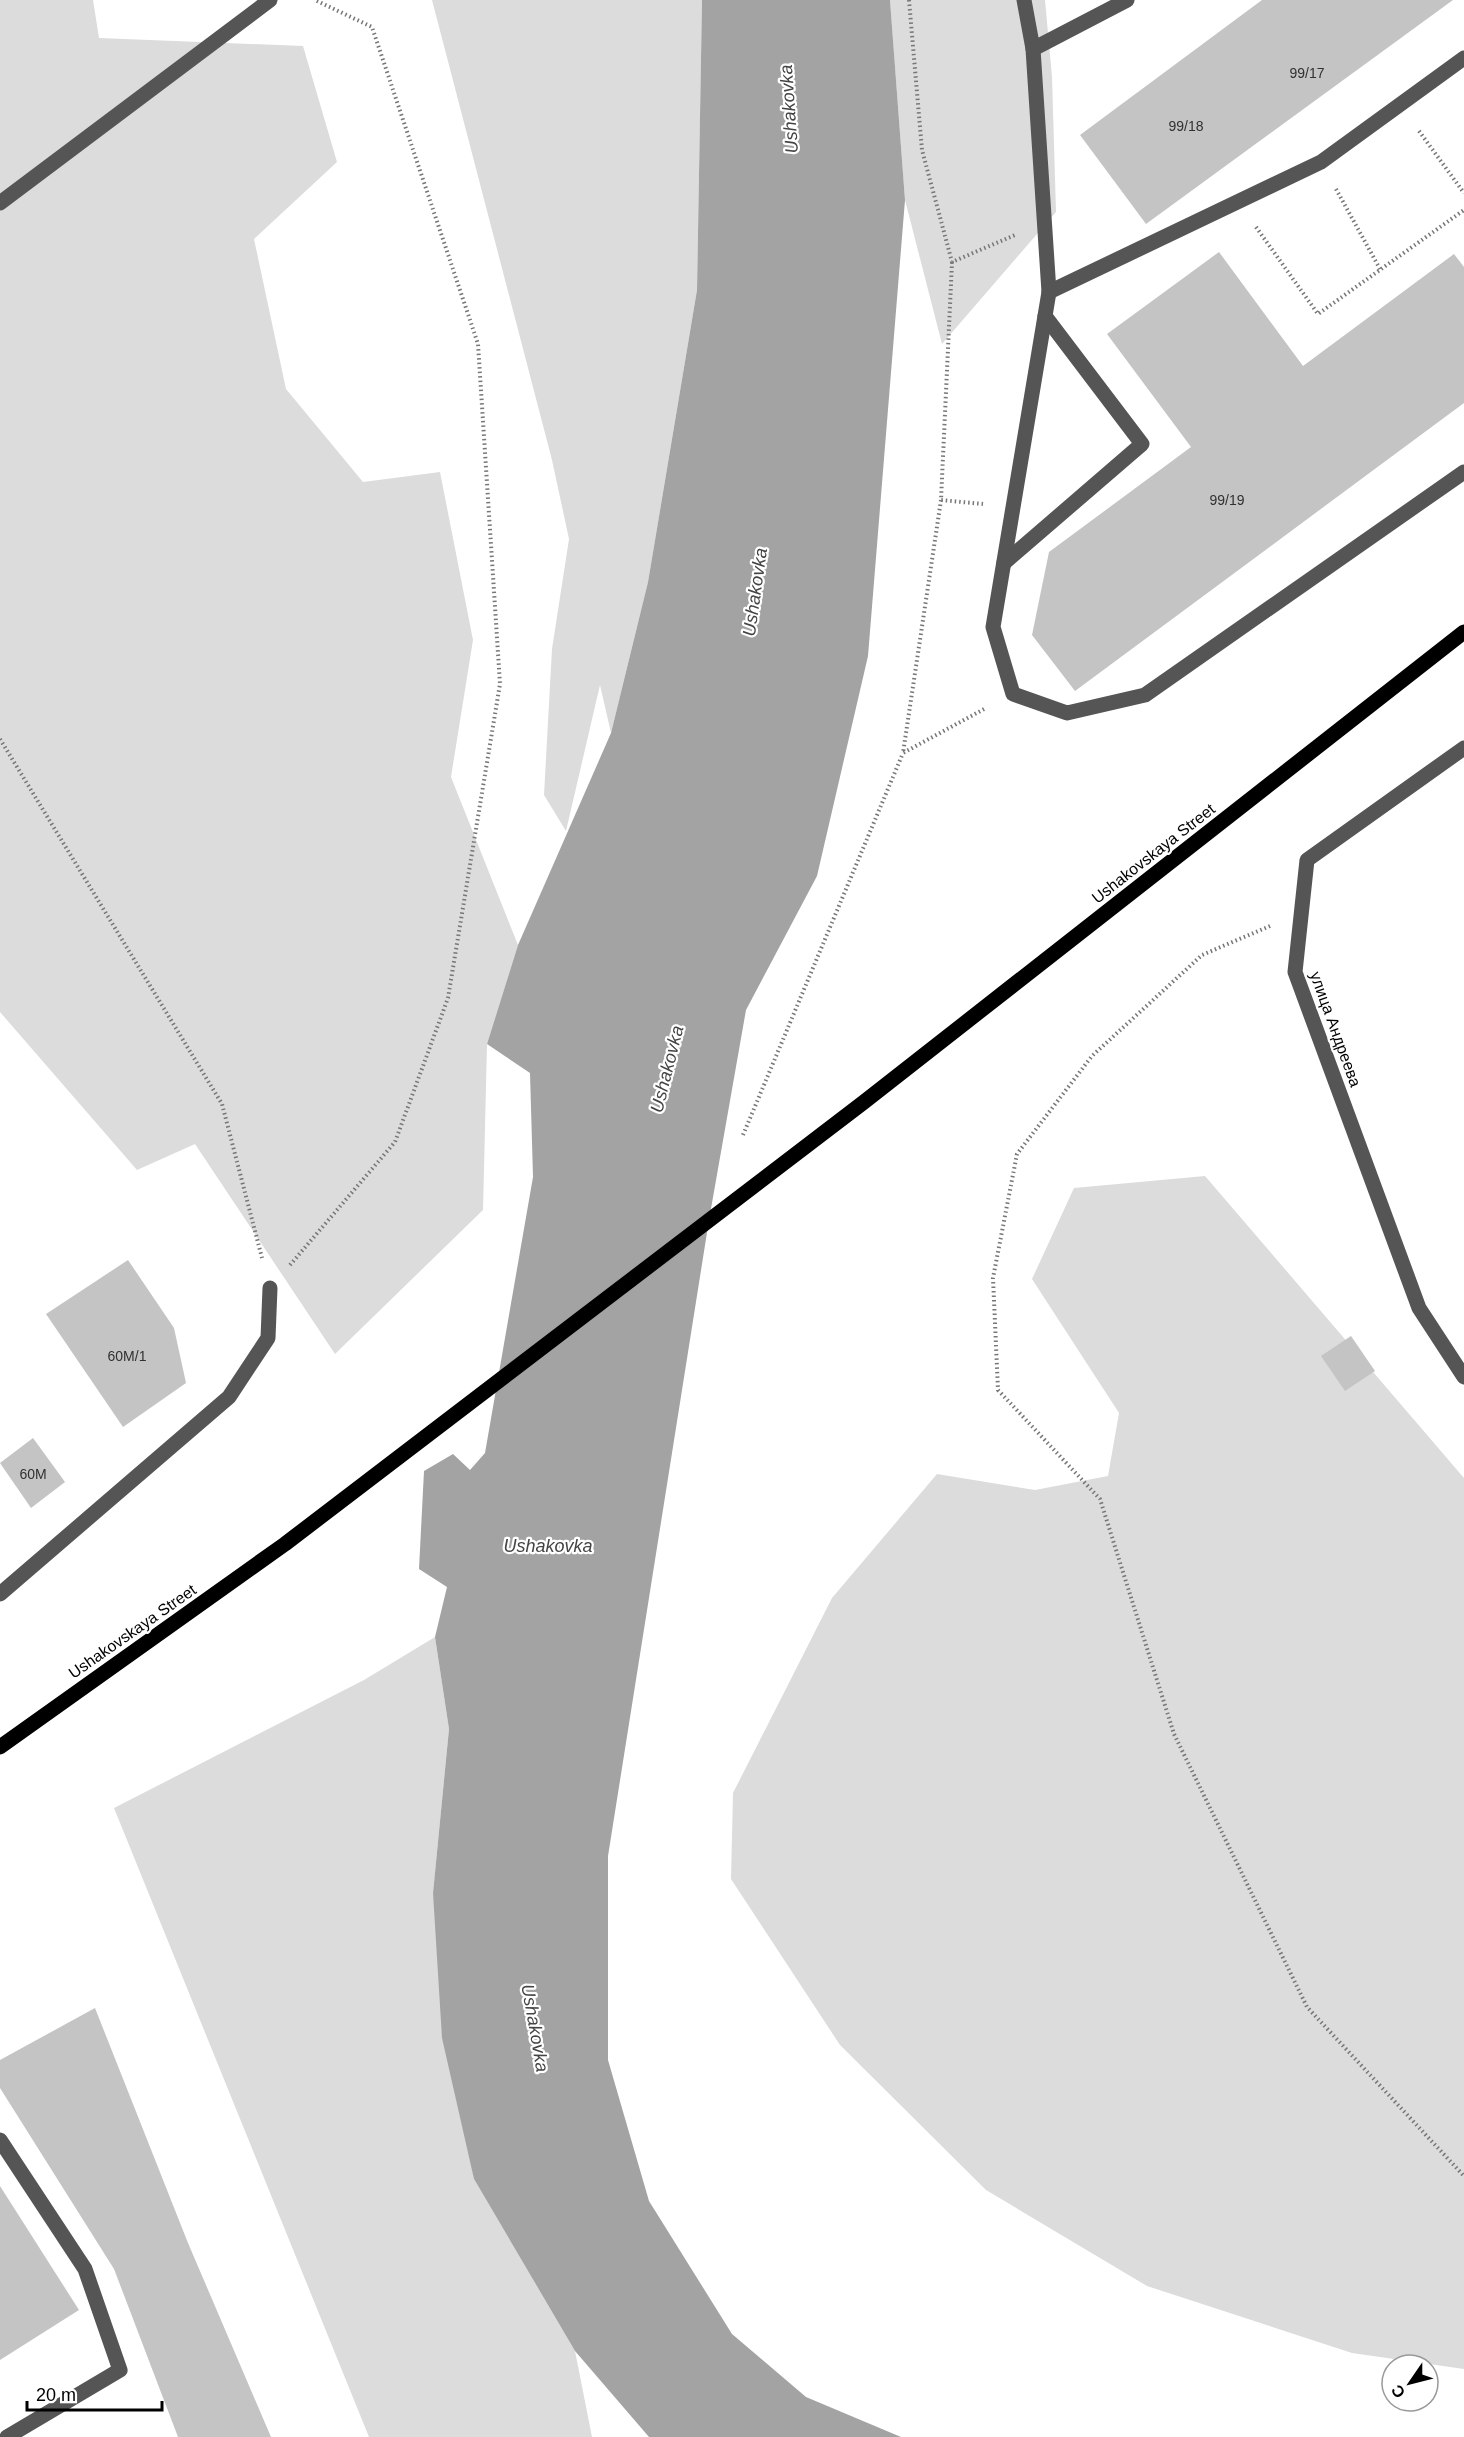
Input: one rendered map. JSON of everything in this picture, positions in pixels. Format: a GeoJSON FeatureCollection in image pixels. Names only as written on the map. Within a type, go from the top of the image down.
{"type":"FeatureCollection","features":[{"type":"Feature","properties":{"kind":"main road","name":"Ushakovskaya Street"},"geometry":{"type":"LineString","coordinates":[[0,1747],[285,1544],[864,1102],[1464,632]]}},
{"type":"Feature","properties":{"kind":"street"},"geometry":{"type":"LineString","coordinates":[[0,203],[270,0]]}},
{"type":"Feature","properties":{"kind":"street"},"geometry":{"type":"LineString","coordinates":[[1024,0],[1032,49],[1049,292],[993,627],[1013,694],[1067,713],[1145,695],[1464,472]]}},
{"type":"Feature","properties":{"kind":"street"},"geometry":{"type":"LineString","coordinates":[[1032,49],[1127,0]]}},
{"type":"Feature","properties":{"kind":"street"},"geometry":{"type":"LineString","coordinates":[[1049,292],[1321,162],[1464,58]]}},
{"type":"Feature","properties":{"kind":"street"},"geometry":{"type":"LineString","coordinates":[[1004,563],[1142,444],[1045,316]]}},
{"type":"Feature","properties":{"kind":"street","name":"улица Андреева"},"geometry":{"type":"LineString","coordinates":[[1464,748],[1306,860],[1295,972],[1419,1308],[1464,1377]]}},
{"type":"Feature","properties":{"kind":"street"},"geometry":{"type":"LineString","coordinates":[[0,1594],[229,1397],[268,1338],[270,1288]]}},
{"type":"Feature","properties":{"kind":"street"},"geometry":{"type":"LineString","coordinates":[[0,2140],[85,2270],[120,2370],[7,2437]]}},
{"type":"Feature","properties":{"kind":"path"},"geometry":{"type":"LineString","coordinates":[[270,1288],[395,1142],[448,998],[500,684],[478,344],[372,27],[315,0]]}},
{"type":"Feature","properties":{"kind":"path"},"geometry":{"type":"LineString","coordinates":[[742,1135],[903,753],[940,500],[952,262],[922,150],[909,0]]}},
{"type":"Feature","properties":{"kind":"path"},"geometry":{"type":"LineString","coordinates":[[1400,104],[1464,193]]}},
{"type":"Feature","properties":{"kind":"path"},"geometry":{"type":"LineString","coordinates":[[1321,162],[1380,269]]}},
{"type":"Feature","properties":{"kind":"path"},"geometry":{"type":"LineString","coordinates":[[1238,201],[1318,314],[1464,210]]}},
{"type":"Feature","properties":{"kind":"path"},"geometry":{"type":"LineString","coordinates":[[952,262],[1044,222]]}},
{"type":"Feature","properties":{"kind":"path"},"geometry":{"type":"LineString","coordinates":[[940,500],[1013,507]]}},
{"type":"Feature","properties":{"kind":"path"},"geometry":{"type":"LineString","coordinates":[[903,753],[1013,694]]}},
{"type":"Feature","properties":{"kind":"path"},"geometry":{"type":"LineString","coordinates":[[0,739],[222,1104],[270,1288]]}},
{"type":"Feature","properties":{"kind":"path"},"geometry":{"type":"LineString","coordinates":[[1302,912],[1202,955],[1092,1056],[1017,1154],[993,1278],[998,1390],[1100,1499],[1174,1734],[1307,2007],[1464,2176]]}},
{"type":"Feature","properties":{"kind":"shaded area"},"geometry":{"type":"Polygon","coordinates":[[[0,0],[93,0],[99,38],[303,46],[337,162],[254,239],[286,389],[363,482],[440,472],[473,640],[451,777],[518,945],[487,1044],[483,1210],[335,1354],[195,1144],[137,1170],[0,1012],[0,0]]]}},
{"type":"Feature","properties":{"kind":"shaded area"},"geometry":{"type":"Polygon","coordinates":[[[432,0],[702,0],[697,290],[648,582],[611,733],[600,685],[566,831],[544,795],[552,649],[569,539],[552,460],[432,0]]]}},
{"type":"Feature","properties":{"kind":"shaded area"},"geometry":{"type":"Polygon","coordinates":[[[890,0],[1045,0],[1052,77],[1056,212],[942,344],[905,200],[890,0]]]}},
{"type":"Feature","properties":{"kind":"shaded area"},"geometry":{"type":"Polygon","coordinates":[[[1205,1176],[1464,1478],[1464,2369],[1440,2366],[1440,2353],[1380,2353],[1380,2357],[1352,2353],[1147,2286],[986,2190],[840,2045],[731,1879],[733,1793],[832,1598],[937,1474],[1035,1490],[1108,1476],[1119,1413],[1032,1279],[1074,1188],[1205,1176]]]}},
{"type":"Feature","properties":{"kind":"shaded area"},"geometry":{"type":"Polygon","coordinates":[[[435,1637],[449,1729],[433,1893],[474,2179],[575,2351],[592,2437],[369,2437],[114,1808],[364,1680],[435,1637]]]}},
{"type":"Feature","properties":{"kind":"water","name":"Ushakovka"},"geometry":{"type":"Polygon","coordinates":[[[702,0],[890,0],[905,200],[868,656],[817,876],[746,1010],[709,1220],[608,1856],[608,2060],[649,2201],[732,2334],[806,2397],[901,2437],[649,2437],[575,2351],[474,2179],[442,2038],[433,1893],[449,1729],[435,1637],[447,1587],[419,1569],[424,1471],[453,1454],[470,1470],[485,1453],[533,1177],[530,1073],[487,1044],[518,945],[611,733],[648,582],[697,290],[702,0]]]}},
{"type":"Feature","properties":{"kind":"building"},"geometry":{"type":"Polygon","coordinates":[[[1262,0],[1453,0],[1146,224],[1080,135],[1262,0]]]}},
{"type":"Feature","properties":{"kind":"building"},"geometry":{"type":"Polygon","coordinates":[[[1219,252],[1303,366],[1454,254],[1464,267],[1464,403],[1075,691],[1032,635],[1049,552],[1191,447],[1107,334],[1219,252]]]}},
{"type":"Feature","properties":{"kind":"building"},"geometry":{"type":"Polygon","coordinates":[[[128,1260],[174,1328],[186,1383],[123,1427],[46,1314],[128,1260]]]}},
{"type":"Feature","properties":{"kind":"building"},"geometry":{"type":"Polygon","coordinates":[[[1351,1336],[1375,1371],[1345,1391],[1321,1356],[1351,1336]]]}},
{"type":"Feature","properties":{"kind":"building"},"geometry":{"type":"Polygon","coordinates":[[[33,1438],[65,1482],[31,1508],[0,1463],[33,1438]]]}},
{"type":"Feature","properties":{"kind":"building"},"geometry":{"type":"Polygon","coordinates":[[[95,2008],[188,2243],[271,2437],[178,2437],[114,2269],[0,2088],[0,2060],[95,2008]]]}},
{"type":"Feature","properties":{"kind":"building"},"geometry":{"type":"Polygon","coordinates":[[[0,2186],[79,2310],[0,2360],[0,2186]]]}}]}
